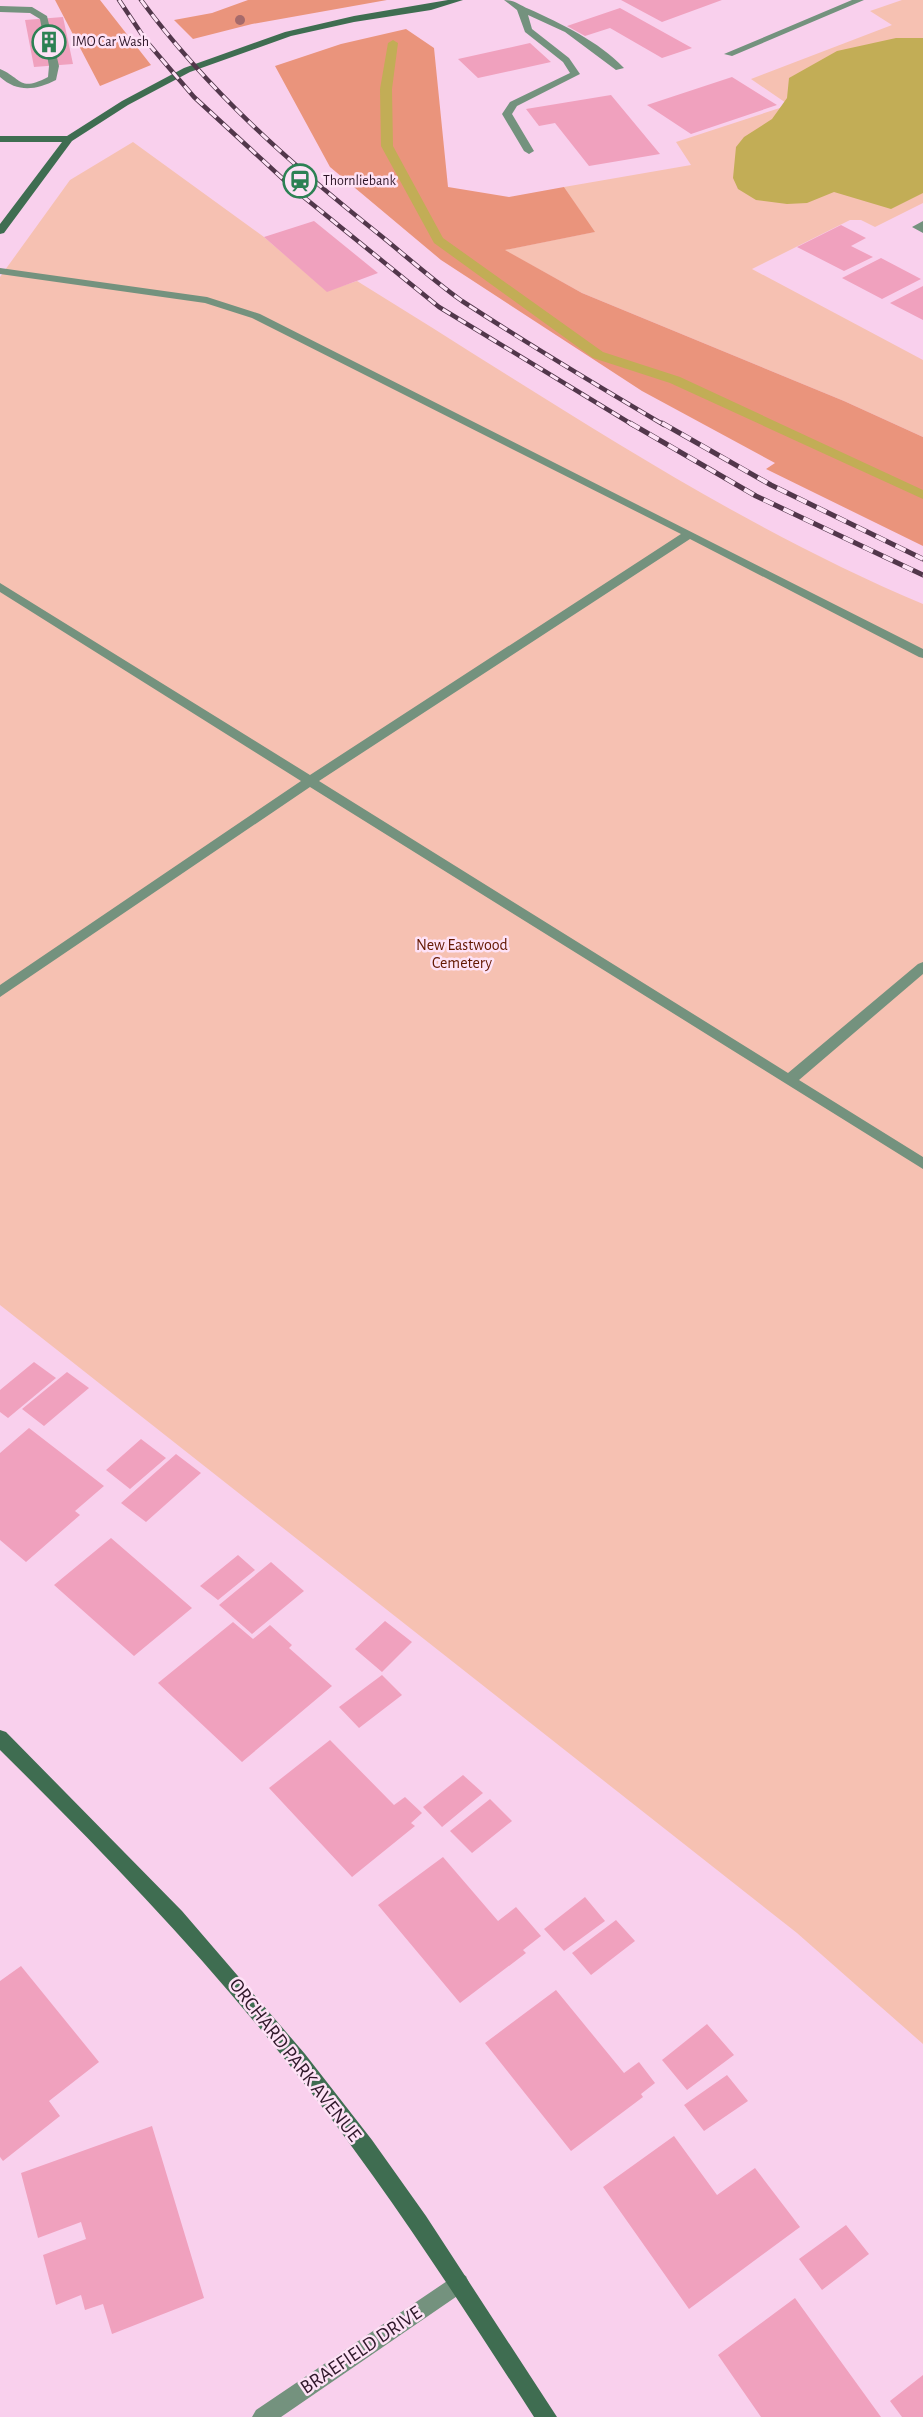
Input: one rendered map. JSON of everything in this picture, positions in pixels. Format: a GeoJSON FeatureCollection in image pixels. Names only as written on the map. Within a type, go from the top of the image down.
{"type":"FeatureCollection","features":[{"type":"Feature","properties":{"kind":"main road"},"geometry":{"type":"LineString","coordinates":[[0,231],[69,139],[125,103],[187,70],[263,41],[354,19],[431,7],[459,0]]}},
{"type":"Feature","properties":{"kind":"main road"},"geometry":{"type":"LineString","coordinates":[[0,139],[69,139]]}},
{"type":"Feature","properties":{"kind":"main road","name":"ORCHARD PARK AVENUE"},"geometry":{"type":"LineString","coordinates":[[0,1738],[93,1829],[238,1987],[338,2110],[459,2283],[546,2417]]}},
{"type":"Feature","properties":{"kind":"street"},"geometry":{"type":"LineString","coordinates":[[508,0],[521,9],[568,30],[619,68]]}},
{"type":"Feature","properties":{"kind":"street"},"geometry":{"type":"LineString","coordinates":[[729,54],[857,0]]}},
{"type":"Feature","properties":{"kind":"street"},"geometry":{"type":"LineString","coordinates":[[0,9],[32,10],[44,18],[54,66],[53,78],[35,87],[16,85],[0,72]]}},
{"type":"Feature","properties":{"kind":"street"},"geometry":{"type":"LineString","coordinates":[[521,9],[528,30],[567,60],[575,74],[513,104],[507,114],[529,151]]}},
{"type":"Feature","properties":{"kind":"street"},"geometry":{"type":"LineString","coordinates":[[923,224],[917,227],[923,230]]}},
{"type":"Feature","properties":{"kind":"street"},"geometry":{"type":"LineString","coordinates":[[0,271],[207,300],[256,316],[923,654]]}},
{"type":"Feature","properties":{"kind":"street"},"geometry":{"type":"LineString","coordinates":[[0,992],[310,781],[690,534]]}},
{"type":"Feature","properties":{"kind":"street"},"geometry":{"type":"LineString","coordinates":[[0,587],[923,1164]]}},
{"type":"Feature","properties":{"kind":"street"},"geometry":{"type":"LineString","coordinates":[[789,1080],[923,967]]}},
{"type":"Feature","properties":{"kind":"street","name":"BRAEFIELD DRIVE"},"geometry":{"type":"LineString","coordinates":[[263,2417],[459,2283]]}},
{"type":"Feature","properties":{"kind":"green space"},"geometry":{"type":"Polygon","coordinates":[[[902,0],[923,0],[923,203],[875,227],[861,220],[850,220],[752,269],[923,360],[923,437],[844,401],[582,293],[504,250],[594,232],[564,187],[691,165],[676,142],[789,105],[751,79],[892,25],[870,11],[902,0]]]}},
{"type":"Feature","properties":{"kind":"green space","name":"New Eastwood Cemetery"},"geometry":{"type":"Polygon","coordinates":[[[133,142],[264,237],[327,291],[357,281],[564,411],[705,495],[849,571],[923,604],[923,2044],[797,1933],[0,1305],[0,277],[70,180],[133,142]]]}},
{"type":"Feature","properties":{"kind":"shaded area"},"geometry":{"type":"Polygon","coordinates":[[[55,0],[100,0],[151,65],[100,86],[55,0]]]}},
{"type":"Feature","properties":{"kind":"shaded area"},"geometry":{"type":"Polygon","coordinates":[[[248,0],[387,0],[252,24],[193,39],[174,20],[212,13],[248,0]]]}},
{"type":"Feature","properties":{"kind":"shaded area"},"geometry":{"type":"Polygon","coordinates":[[[406,29],[434,48],[448,187],[509,197],[564,187],[595,232],[505,250],[582,293],[844,401],[923,437],[923,546],[766,469],[775,463],[642,391],[441,260],[330,167],[275,66],[341,44],[406,29]]]}},
{"type":"Feature","properties":{"kind":"shaded area"},"geometry":{"type":"Polygon","coordinates":[[[896,38],[923,38],[923,193],[891,209],[834,192],[807,203],[787,204],[756,200],[738,189],[733,178],[736,147],[744,137],[772,119],[787,98],[789,78],[837,51],[896,38]]]}},
{"type":"Feature","properties":{"kind":"building"},"geometry":{"type":"Polygon","coordinates":[[[621,0],[722,0],[662,22],[621,0]]]}},
{"type":"Feature","properties":{"kind":"building"},"geometry":{"type":"Polygon","coordinates":[[[620,8],[692,48],[662,58],[610,28],[585,36],[567,26],[620,8]]]}},
{"type":"Feature","properties":{"kind":"building","name":"IMO Car Wash"},"geometry":{"type":"Polygon","coordinates":[[[63,17],[73,64],[34,67],[25,20],[63,17]]]}},
{"type":"Feature","properties":{"kind":"building"},"geometry":{"type":"Polygon","coordinates":[[[530,43],[551,62],[478,78],[458,59],[530,43]]]}},
{"type":"Feature","properties":{"kind":"building"},"geometry":{"type":"Polygon","coordinates":[[[732,77],[777,105],[691,134],[647,105],[732,77]]]}},
{"type":"Feature","properties":{"kind":"building"},"geometry":{"type":"Polygon","coordinates":[[[611,95],[660,154],[589,166],[555,123],[539,126],[526,109],[611,95]]]}},
{"type":"Feature","properties":{"kind":"building"},"geometry":{"type":"Polygon","coordinates":[[[314,221],[378,273],[327,292],[264,237],[314,221]]]}},
{"type":"Feature","properties":{"kind":"building"},"geometry":{"type":"Polygon","coordinates":[[[841,225],[866,238],[851,246],[873,257],[844,271],[797,247],[841,225]]]}},
{"type":"Feature","properties":{"kind":"building"},"geometry":{"type":"Polygon","coordinates":[[[881,258],[921,279],[882,299],[842,278],[881,258]]]}},
{"type":"Feature","properties":{"kind":"building"},"geometry":{"type":"Polygon","coordinates":[[[923,286],[923,320],[890,303],[923,286]]]}},
{"type":"Feature","properties":{"kind":"building"},"geometry":{"type":"Polygon","coordinates":[[[34,1362],[56,1378],[8,1418],[0,1412],[0,1390],[34,1362]]]}},
{"type":"Feature","properties":{"kind":"building"},"geometry":{"type":"Polygon","coordinates":[[[67,1372],[89,1388],[44,1426],[22,1409],[67,1372]]]}},
{"type":"Feature","properties":{"kind":"building"},"geometry":{"type":"Polygon","coordinates":[[[29,1428],[104,1486],[75,1511],[80,1515],[26,1562],[0,1540],[0,1453],[29,1428]]]}},
{"type":"Feature","properties":{"kind":"building"},"geometry":{"type":"Polygon","coordinates":[[[141,1439],[166,1458],[130,1489],[106,1470],[141,1439]]]}},
{"type":"Feature","properties":{"kind":"building"},"geometry":{"type":"Polygon","coordinates":[[[176,1454],[201,1473],[146,1522],[121,1503],[176,1454]]]}},
{"type":"Feature","properties":{"kind":"building"},"geometry":{"type":"Polygon","coordinates":[[[111,1538],[192,1608],[134,1656],[54,1585],[111,1538]]]}},
{"type":"Feature","properties":{"kind":"building"},"geometry":{"type":"Polygon","coordinates":[[[238,1555],[255,1570],[218,1600],[200,1586],[238,1555]]]}},
{"type":"Feature","properties":{"kind":"building"},"geometry":{"type":"Polygon","coordinates":[[[271,1562],[304,1591],[252,1634],[219,1605],[271,1562]]]}},
{"type":"Feature","properties":{"kind":"building"},"geometry":{"type":"Polygon","coordinates":[[[385,1621],[412,1642],[382,1672],[355,1649],[385,1621]]]}},
{"type":"Feature","properties":{"kind":"building"},"geometry":{"type":"Polygon","coordinates":[[[233,1622],[253,1639],[270,1625],[292,1645],[289,1648],[332,1686],[242,1762],[158,1683],[233,1622]]]}},
{"type":"Feature","properties":{"kind":"building"},"geometry":{"type":"Polygon","coordinates":[[[382,1675],[402,1695],[359,1728],[339,1707],[382,1675]]]}},
{"type":"Feature","properties":{"kind":"building"},"geometry":{"type":"Polygon","coordinates":[[[330,1740],[394,1805],[405,1797],[422,1813],[411,1823],[415,1826],[352,1877],[269,1788],[330,1740]]]}},
{"type":"Feature","properties":{"kind":"building"},"geometry":{"type":"Polygon","coordinates":[[[463,1775],[483,1793],[442,1827],[423,1807],[463,1775]]]}},
{"type":"Feature","properties":{"kind":"building"},"geometry":{"type":"Polygon","coordinates":[[[490,1799],[512,1821],[472,1853],[450,1831],[490,1799]]]}},
{"type":"Feature","properties":{"kind":"building"},"geometry":{"type":"Polygon","coordinates":[[[443,1857],[498,1921],[516,1907],[541,1936],[523,1950],[526,1953],[460,2003],[378,1905],[443,1857]]]}},
{"type":"Feature","properties":{"kind":"building"},"geometry":{"type":"Polygon","coordinates":[[[585,1897],[605,1921],[564,1951],[544,1929],[585,1897]]]}},
{"type":"Feature","properties":{"kind":"building"},"geometry":{"type":"Polygon","coordinates":[[[616,1920],[635,1941],[591,1975],[572,1953],[616,1920]]]}},
{"type":"Feature","properties":{"kind":"building"},"geometry":{"type":"Polygon","coordinates":[[[21,1966],[99,2062],[49,2101],[60,2116],[3,2161],[0,2157],[0,1981],[21,1966]]]}},
{"type":"Feature","properties":{"kind":"building"},"geometry":{"type":"Polygon","coordinates":[[[556,1990],[624,2073],[639,2062],[655,2083],[641,2094],[643,2097],[571,2151],[485,2043],[556,1990]]]}},
{"type":"Feature","properties":{"kind":"building"},"geometry":{"type":"Polygon","coordinates":[[[707,2024],[734,2055],[687,2090],[662,2060],[707,2024]]]}},
{"type":"Feature","properties":{"kind":"building"},"geometry":{"type":"Polygon","coordinates":[[[727,2075],[748,2101],[704,2131],[684,2105],[727,2075]]]}},
{"type":"Feature","properties":{"kind":"building"},"geometry":{"type":"Polygon","coordinates":[[[152,2126],[204,2298],[112,2334],[103,2304],[85,2310],[81,2295],[56,2305],[43,2255],[86,2239],[81,2222],[38,2238],[21,2173],[152,2126]]]}},
{"type":"Feature","properties":{"kind":"building"},"geometry":{"type":"Polygon","coordinates":[[[674,2136],[717,2195],[755,2168],[800,2227],[689,2309],[603,2187],[674,2136]]]}},
{"type":"Feature","properties":{"kind":"building"},"geometry":{"type":"Polygon","coordinates":[[[846,2225],[869,2254],[822,2290],[799,2259],[846,2225]]]}},
{"type":"Feature","properties":{"kind":"building"},"geometry":{"type":"Polygon","coordinates":[[[795,2298],[881,2417],[761,2417],[718,2355],[795,2298]]]}},
{"type":"Feature","properties":{"kind":"building"},"geometry":{"type":"Polygon","coordinates":[[[923,2375],[923,2417],[902,2417],[890,2401],[923,2375]]]}},
{"type":"Feature","properties":{"kind":"waterway"},"geometry":{"type":"LineString","coordinates":[[393,43],[386,89],[387,146],[438,240],[598,355],[675,380],[923,495]]}},
{"type":"Feature","properties":{"kind":"railway"},"geometry":{"type":"LineString","coordinates":[[119,0],[147,42],[194,97],[295,190],[439,307],[633,425]]}},
{"type":"Feature","properties":{"kind":"railway"},"geometry":{"type":"LineString","coordinates":[[141,0],[194,65],[283,154],[431,277],[487,317],[664,425]]}},
{"type":"Feature","properties":{"kind":"railway"},"geometry":{"type":"LineString","coordinates":[[630,423],[756,496],[923,575]]}},
{"type":"Feature","properties":{"kind":"railway"},"geometry":{"type":"LineString","coordinates":[[662,423],[771,485],[923,559]]}},
{"type":"Feature","properties":{"kind":"place","name":"IMO Car Wash"},"geometry":{"type":"Point","coordinates":[49,42]}},
{"type":"Feature","properties":{"kind":"place","name":"Thornliebank"},"geometry":{"type":"Point","coordinates":[300,181]}}]}
